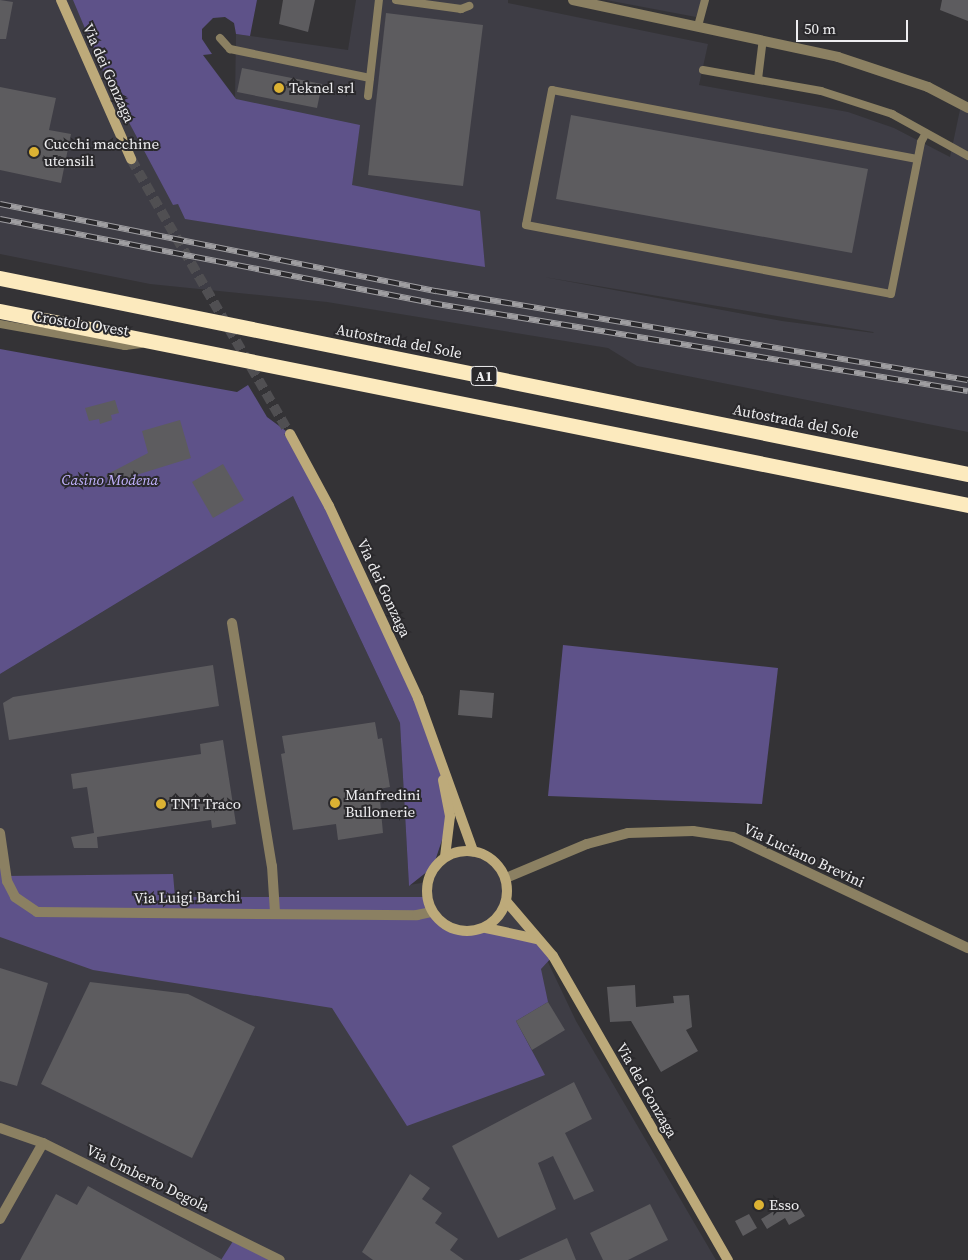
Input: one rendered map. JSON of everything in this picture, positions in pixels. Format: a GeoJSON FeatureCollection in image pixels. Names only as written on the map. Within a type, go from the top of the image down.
{"type":"FeatureCollection","features":[{"type":"Feature","properties":{"kind":"highway","name":"Autostrada del Sole"},"geometry":{"type":"LineString","coordinates":[[0,278],[968,474]]}},
{"type":"Feature","properties":{"kind":"highway","name":"A1"},"geometry":{"type":"LineString","coordinates":[[0,311],[968,505]]}},
{"type":"Feature","properties":{"kind":"main road","name":"Via dei Gonzaga"},"geometry":{"type":"LineString","coordinates":[[61,0],[131,159]]}},
{"type":"Feature","properties":{"kind":"main road","name":"Via dei Gonzaga"},"geometry":{"type":"LineString","coordinates":[[290,434],[329,506],[410,680],[439,759],[464,817],[473,851]]}},
{"type":"Feature","properties":{"kind":"main road","name":"Via dei Gonzaga"},"geometry":{"type":"LineString","coordinates":[[439,759],[450,816],[445,857]]}},
{"type":"Feature","properties":{"kind":"main road"},"geometry":{"type":"LineString","coordinates":[[486,928],[499,916],[506,901],[506,878],[486,855],[473,851],[445,857],[433,867],[427,882],[426,897],[431,912],[446,926],[466,932],[486,928],[537,939]]}},
{"type":"Feature","properties":{"kind":"main road","name":"Via dei Gonzaga"},"geometry":{"type":"LineString","coordinates":[[506,901],[553,956],[728,1260]]}},
{"type":"Feature","properties":{"kind":"street"},"geometry":{"type":"LineString","coordinates":[[573,0],[763,40],[883,70],[928,87],[968,108]]}},
{"type":"Feature","properties":{"kind":"street"},"geometry":{"type":"LineString","coordinates":[[232,623],[272,866],[275,912]]}},
{"type":"Feature","properties":{"kind":"street","name":"Via Luciano Brevini"},"geometry":{"type":"LineString","coordinates":[[506,878],[587,844],[628,833],[693,831],[733,838],[968,948]]}},
{"type":"Feature","properties":{"kind":"street","name":"Via Luigi Barchi"},"geometry":{"type":"LineString","coordinates":[[0,833],[7,881],[15,897],[37,912],[275,912],[417,915],[431,912]]}},
{"type":"Feature","properties":{"kind":"street","name":"Via Umberto Degola"},"geometry":{"type":"LineString","coordinates":[[0,1128],[43,1143],[280,1260]]}},
{"type":"Feature","properties":{"kind":"street"},"geometry":{"type":"LineString","coordinates":[[0,1219],[43,1143]]}},
{"type":"Feature","properties":{"kind":"lane"},"geometry":{"type":"LineString","coordinates":[[368,96],[379,0]]}},
{"type":"Feature","properties":{"kind":"lane"},"geometry":{"type":"LineString","coordinates":[[396,0],[461,9],[469,6]]}},
{"type":"Feature","properties":{"kind":"lane"},"geometry":{"type":"LineString","coordinates":[[698,26],[705,0]]}},
{"type":"Feature","properties":{"kind":"lane"},"geometry":{"type":"LineString","coordinates":[[220,38],[230,49],[370,78]]}},
{"type":"Feature","properties":{"kind":"lane"},"geometry":{"type":"LineString","coordinates":[[758,79],[763,40]]}},
{"type":"Feature","properties":{"kind":"lane"},"geometry":{"type":"LineString","coordinates":[[703,70],[821,91],[892,114],[968,156]]}},
{"type":"Feature","properties":{"kind":"lane"},"geometry":{"type":"LineString","coordinates":[[917,159],[552,90],[526,225],[891,294],[917,159],[926,133]]}},
{"type":"Feature","properties":{"kind":"lane","name":"Crostolo Ovest"},"geometry":{"type":"LineString","coordinates":[[0,324],[125,346],[159,342]]}},
{"type":"Feature","properties":{"kind":"shaded area"},"geometry":{"type":"Polygon","coordinates":[[[0,0],[101,0],[235,99],[236,34],[348,50],[356,0],[508,0],[508,3],[708,44],[699,85],[848,112],[894,128],[950,157],[961,105],[968,107],[968,432],[637,366],[608,348],[327,302],[150,284],[0,254],[0,0]],[[544,277],[782,321],[873,332],[544,277]]]}},
{"type":"Feature","properties":{"kind":"shaded area"},"geometry":{"type":"Polygon","coordinates":[[[606,0],[702,0],[696,17],[606,0]]]}},
{"type":"Feature","properties":{"kind":"shaded area"},"geometry":{"type":"Polygon","coordinates":[[[293,496],[400,723],[409,885],[427,882],[433,867],[445,857],[473,851],[495,863],[506,878],[507,901],[537,939],[576,1021],[716,1260],[0,1260],[0,674],[293,496]]]}},
{"type":"Feature","properties":{"kind":"green space"},"geometry":{"type":"Polygon","coordinates":[[[73,0],[257,0],[250,36],[236,34],[234,23],[225,17],[213,18],[202,29],[202,39],[212,54],[203,55],[236,99],[360,125],[352,185],[480,211],[485,267],[185,219],[178,204],[173,205],[108,83],[73,0]]]}},
{"type":"Feature","properties":{"kind":"green space","name":"Casino Modena"},"geometry":{"type":"Polygon","coordinates":[[[0,349],[237,392],[248,385],[267,417],[290,434],[418,698],[439,759],[450,816],[433,867],[409,886],[400,723],[293,496],[0,674],[0,349]]]}},
{"type":"Feature","properties":{"kind":"green space"},"geometry":{"type":"Polygon","coordinates":[[[563,645],[778,668],[762,804],[548,796],[563,645]]]}},
{"type":"Feature","properties":{"kind":"green space"},"geometry":{"type":"Polygon","coordinates":[[[0,853],[5,876],[173,874],[175,897],[426,897],[431,912],[446,926],[466,932],[486,928],[537,939],[553,956],[541,969],[548,1002],[516,1021],[545,1075],[407,1126],[332,1008],[93,970],[0,937],[0,853]]]}},
{"type":"Feature","properties":{"kind":"green space"},"geometry":{"type":"Polygon","coordinates":[[[235,1238],[280,1260],[221,1260],[235,1238]]]}},
{"type":"Feature","properties":{"kind":"building"},"geometry":{"type":"Polygon","coordinates":[[[0,0],[13,2],[6,39],[0,39],[0,0]]]}},
{"type":"Feature","properties":{"kind":"building"},"geometry":{"type":"Polygon","coordinates":[[[283,0],[315,0],[308,32],[279,24],[283,0]]]}},
{"type":"Feature","properties":{"kind":"building"},"geometry":{"type":"Polygon","coordinates":[[[942,0],[968,0],[968,21],[940,10],[942,0]]]}},
{"type":"Feature","properties":{"kind":"building"},"geometry":{"type":"Polygon","coordinates":[[[386,13],[483,25],[463,186],[368,175],[386,13]]]}},
{"type":"Feature","properties":{"kind":"building","name":"Teknel srl"},"geometry":{"type":"Polygon","coordinates":[[[242,68],[322,84],[317,108],[237,92],[242,68]]]}},
{"type":"Feature","properties":{"kind":"building","name":"Cucchi macchine utensili"},"geometry":{"type":"Polygon","coordinates":[[[0,87],[56,98],[49,130],[71,134],[61,183],[0,170],[0,87]]]}},
{"type":"Feature","properties":{"kind":"building"},"geometry":{"type":"Polygon","coordinates":[[[571,115],[868,169],[852,253],[556,199],[571,115]]]}},
{"type":"Feature","properties":{"kind":"building"},"geometry":{"type":"Polygon","coordinates":[[[115,400],[119,413],[111,415],[112,420],[100,424],[99,419],[89,421],[85,408],[115,400]]]}},
{"type":"Feature","properties":{"kind":"building"},"geometry":{"type":"Polygon","coordinates":[[[180,420],[191,458],[133,476],[136,482],[125,488],[122,483],[112,487],[106,475],[148,453],[142,431],[180,420]]]}},
{"type":"Feature","properties":{"kind":"building"},"geometry":{"type":"Polygon","coordinates":[[[223,464],[244,500],[213,518],[192,482],[223,464]]]}},
{"type":"Feature","properties":{"kind":"building"},"geometry":{"type":"Polygon","coordinates":[[[213,665],[219,706],[9,740],[3,703],[13,697],[213,665]]]}},
{"type":"Feature","properties":{"kind":"building"},"geometry":{"type":"Polygon","coordinates":[[[460,690],[494,693],[492,718],[458,715],[460,690]]]}},
{"type":"Feature","properties":{"kind":"building","name":"Manfredini Bullonerie"},"geometry":{"type":"Polygon","coordinates":[[[375,722],[378,739],[382,738],[390,787],[379,789],[383,833],[338,840],[336,824],[293,830],[281,754],[285,753],[282,736],[375,722]]]}},
{"type":"Feature","properties":{"kind":"building","name":"TNT Traco"},"geometry":{"type":"Polygon","coordinates":[[[223,740],[236,824],[212,828],[211,820],[97,837],[98,848],[74,848],[71,837],[94,833],[87,787],[73,789],[71,774],[201,754],[200,744],[223,740]]]}},
{"type":"Feature","properties":{"kind":"building"},"geometry":{"type":"Polygon","coordinates":[[[0,968],[48,983],[17,1086],[0,1081],[0,968]]]}},
{"type":"Feature","properties":{"kind":"building"},"geometry":{"type":"Polygon","coordinates":[[[90,982],[188,994],[255,1027],[192,1158],[41,1084],[90,982]]]}},
{"type":"Feature","properties":{"kind":"building"},"geometry":{"type":"Polygon","coordinates":[[[635,985],[636,1007],[674,1003],[673,996],[689,995],[692,1027],[686,1030],[698,1051],[661,1072],[631,1021],[610,1022],[607,987],[635,985]]]}},
{"type":"Feature","properties":{"kind":"building"},"geometry":{"type":"Polygon","coordinates":[[[548,1002],[565,1030],[532,1050],[516,1021],[548,1002]]]}},
{"type":"Feature","properties":{"kind":"building"},"geometry":{"type":"Polygon","coordinates":[[[574,1082],[592,1119],[565,1133],[594,1191],[574,1200],[553,1156],[538,1163],[556,1209],[498,1238],[452,1146],[574,1082]]]}},
{"type":"Feature","properties":{"kind":"building"},"geometry":{"type":"Polygon","coordinates":[[[410,1174],[430,1188],[422,1199],[442,1213],[435,1223],[458,1239],[450,1250],[464,1260],[373,1260],[362,1252],[410,1174]]]}},
{"type":"Feature","properties":{"kind":"building"},"geometry":{"type":"Polygon","coordinates":[[[88,1186],[223,1260],[20,1260],[56,1194],[77,1205],[88,1186]]]}},
{"type":"Feature","properties":{"kind":"building"},"geometry":{"type":"Polygon","coordinates":[[[790,1201],[793,1208],[798,1205],[805,1216],[789,1225],[785,1218],[767,1229],[761,1219],[790,1201]]]}},
{"type":"Feature","properties":{"kind":"building"},"geometry":{"type":"Polygon","coordinates":[[[650,1204],[668,1240],[628,1260],[603,1260],[590,1233],[650,1204]]]}},
{"type":"Feature","properties":{"kind":"building"},"geometry":{"type":"Polygon","coordinates":[[[749,1214],[757,1228],[743,1236],[735,1221],[749,1214]]]}},
{"type":"Feature","properties":{"kind":"building"},"geometry":{"type":"Polygon","coordinates":[[[567,1238],[576,1260],[519,1260],[567,1238]]]}},
{"type":"Feature","properties":{"kind":"tunnel"},"geometry":{"type":"LineString","coordinates":[[131,159],[290,434]]}},
{"type":"Feature","properties":{"kind":"railway"},"geometry":{"type":"LineString","coordinates":[[0,204],[436,291],[968,380]]}},
{"type":"Feature","properties":{"kind":"railway"},"geometry":{"type":"LineString","coordinates":[[0,219],[431,303],[968,391]]}},
{"type":"Feature","properties":{"kind":"place","name":"Teknel srl"},"geometry":{"type":"Point","coordinates":[279,88]}},
{"type":"Feature","properties":{"kind":"place","name":"Cucchi macchine utensili"},"geometry":{"type":"Point","coordinates":[34,152]}},
{"type":"Feature","properties":{"kind":"place","name":"Manfredini Bullonerie"},"geometry":{"type":"Point","coordinates":[335,803]}},
{"type":"Feature","properties":{"kind":"place","name":"TNT Traco"},"geometry":{"type":"Point","coordinates":[161,804]}},
{"type":"Feature","properties":{"kind":"place","name":"Esso"},"geometry":{"type":"Point","coordinates":[759,1205]}}]}
